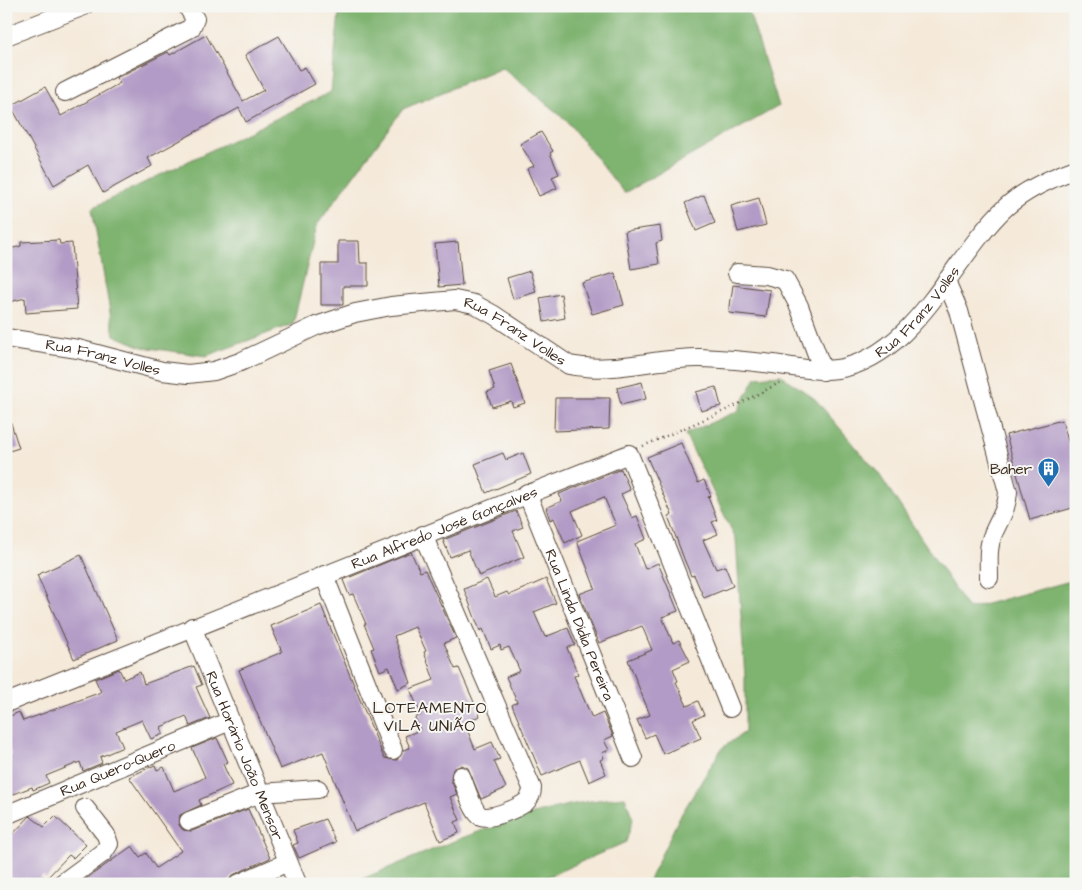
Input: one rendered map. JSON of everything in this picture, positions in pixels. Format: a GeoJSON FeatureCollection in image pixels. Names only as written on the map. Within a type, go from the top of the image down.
{"type":"FeatureCollection","features":[{"type":"Feature","properties":{"kind":"street"},"geometry":{"type":"LineString","coordinates":[[6,36],[84,6]]}},
{"type":"Feature","properties":{"kind":"street"},"geometry":{"type":"LineString","coordinates":[[65,92],[191,28],[195,19],[187,6]]}},
{"type":"Feature","properties":{"kind":"street","name":"Rua Franz Volles"},"geometry":{"type":"LineString","coordinates":[[6,338],[78,349],[162,371],[188,374],[214,371],[240,362],[316,326],[355,313],[391,306],[455,300],[474,304],[570,365],[586,368],[618,367],[697,358],[736,360],[823,371],[858,364],[875,355],[909,326],[980,236],[1007,207],[1045,182],[1076,169]]}},
{"type":"Feature","properties":{"kind":"street"},"geometry":{"type":"LineString","coordinates":[[737,273],[767,274],[785,280],[798,306],[823,371]]}},
{"type":"Feature","properties":{"kind":"street"},"geometry":{"type":"LineString","coordinates":[[946,281],[959,311],[1008,492],[1007,507],[993,534],[988,551],[989,578]]}},
{"type":"Feature","properties":{"kind":"street"},"geometry":{"type":"LineString","coordinates":[[629,454],[730,708]]}},
{"type":"Feature","properties":{"kind":"street","name":"Rua Alfredo José Gonçalves"},"geometry":{"type":"LineString","coordinates":[[6,703],[527,493],[629,454]]}},
{"type":"Feature","properties":{"kind":"street","name":"Rua Linda Dídia Pereira"},"geometry":{"type":"LineString","coordinates":[[527,493],[633,758]]}},
{"type":"Feature","properties":{"kind":"street"},"geometry":{"type":"LineString","coordinates":[[423,535],[532,788],[532,795],[525,802],[491,818],[484,818],[478,814],[461,776]]}},
{"type":"Feature","properties":{"kind":"street"},"geometry":{"type":"LineString","coordinates":[[324,575],[393,750]]}},
{"type":"Feature","properties":{"kind":"street","name":"Rua Horário João Mensor"},"geometry":{"type":"LineString","coordinates":[[192,628],[297,883]]}},
{"type":"Feature","properties":{"kind":"street","name":"Rua Quero-Quero"},"geometry":{"type":"LineString","coordinates":[[6,815],[230,721]]}},
{"type":"Feature","properties":{"kind":"street"},"geometry":{"type":"LineString","coordinates":[[188,821],[260,793],[318,789]]}},
{"type":"Feature","properties":{"kind":"street"},"geometry":{"type":"LineString","coordinates":[[61,884],[103,853],[109,844],[106,834],[85,808]]}},
{"type":"Feature","properties":{"kind":"street"},"geometry":{"type":"LineString","coordinates":[[238,884],[288,862]]}},
{"type":"Feature","properties":{"kind":"path"},"geometry":{"type":"LineString","coordinates":[[629,454],[775,386]]}},
{"type":"Feature","properties":{"kind":"green space"},"geometry":{"type":"Polygon","coordinates":[[[343,6],[747,6],[779,106],[624,193],[566,120],[502,67],[403,109],[317,225],[293,324],[206,356],[142,347],[114,335],[92,208],[331,92],[339,13],[343,6]]]}},
{"type":"Feature","properties":{"kind":"green space"},"geometry":{"type":"Polygon","coordinates":[[[781,375],[815,399],[879,474],[968,609],[1074,580],[1076,575],[1076,884],[647,884],[679,818],[722,748],[745,732],[745,678],[736,539],[685,434],[738,411],[756,377],[781,375]]]}},
{"type":"Feature","properties":{"kind":"green space"},"geometry":{"type":"Polygon","coordinates":[[[625,797],[633,819],[626,842],[531,884],[350,884],[450,842],[519,818],[589,801],[625,797]]]}},
{"type":"Feature","properties":{"kind":"building"},"geometry":{"type":"Polygon","coordinates":[[[206,35],[243,101],[264,90],[245,55],[279,36],[299,70],[305,67],[315,84],[246,122],[239,108],[148,158],[152,166],[103,193],[88,165],[54,185],[11,106],[45,87],[61,116],[120,83],[116,78],[168,52],[170,55],[206,35]]]}},
{"type":"Feature","properties":{"kind":"building"},"geometry":{"type":"Polygon","coordinates":[[[541,132],[553,151],[550,153],[559,174],[552,177],[557,188],[539,196],[527,169],[534,166],[520,144],[541,132]]]}},
{"type":"Feature","properties":{"kind":"building"},"geometry":{"type":"Polygon","coordinates":[[[704,195],[715,223],[696,231],[685,203],[704,195]]]}},
{"type":"Feature","properties":{"kind":"building"},"geometry":{"type":"Polygon","coordinates":[[[759,198],[766,225],[738,232],[731,206],[759,198]]]}},
{"type":"Feature","properties":{"kind":"building"},"geometry":{"type":"Polygon","coordinates":[[[660,226],[662,241],[656,243],[659,264],[631,269],[625,231],[660,226]]]}},
{"type":"Feature","properties":{"kind":"building"},"geometry":{"type":"Polygon","coordinates":[[[59,240],[60,244],[72,243],[77,309],[26,313],[25,298],[6,303],[6,250],[21,246],[21,242],[59,240]]]}},
{"type":"Feature","properties":{"kind":"building"},"geometry":{"type":"Polygon","coordinates":[[[338,241],[359,241],[360,263],[368,263],[368,286],[343,286],[343,305],[321,305],[321,264],[338,264],[338,241]]]}},
{"type":"Feature","properties":{"kind":"building"},"geometry":{"type":"Polygon","coordinates":[[[458,242],[462,285],[439,287],[435,244],[458,242]]]}},
{"type":"Feature","properties":{"kind":"building"},"geometry":{"type":"Polygon","coordinates":[[[530,271],[536,292],[513,299],[507,278],[530,271]]]}},
{"type":"Feature","properties":{"kind":"building"},"geometry":{"type":"Polygon","coordinates":[[[615,273],[624,305],[592,314],[582,283],[615,273]]]}},
{"type":"Feature","properties":{"kind":"building"},"geometry":{"type":"Polygon","coordinates":[[[733,285],[770,290],[766,317],[729,313],[733,285]]]}},
{"type":"Feature","properties":{"kind":"building"},"geometry":{"type":"Polygon","coordinates":[[[561,294],[565,318],[544,322],[540,298],[561,294]]]}},
{"type":"Feature","properties":{"kind":"building"},"geometry":{"type":"Polygon","coordinates":[[[511,364],[525,403],[513,407],[511,401],[492,407],[487,392],[495,389],[489,371],[511,364]]]}},
{"type":"Feature","properties":{"kind":"building"},"geometry":{"type":"Polygon","coordinates":[[[642,382],[646,399],[621,405],[617,388],[642,382]]]}},
{"type":"Feature","properties":{"kind":"building"},"geometry":{"type":"Polygon","coordinates":[[[716,387],[721,406],[701,411],[696,392],[716,387]]]}},
{"type":"Feature","properties":{"kind":"building"},"geometry":{"type":"Polygon","coordinates":[[[555,398],[610,398],[609,429],[554,431],[555,398]]]}},
{"type":"Feature","properties":{"kind":"building"},"geometry":{"type":"Polygon","coordinates":[[[6,417],[9,417],[19,448],[6,452],[6,417]]]}},
{"type":"Feature","properties":{"kind":"building","name":"Baher"},"geometry":{"type":"Polygon","coordinates":[[[1062,420],[1076,468],[1076,507],[1030,520],[1006,435],[1062,420]]]}},
{"type":"Feature","properties":{"kind":"building"},"geometry":{"type":"Polygon","coordinates":[[[681,443],[698,483],[704,480],[711,496],[708,497],[717,520],[712,522],[718,534],[703,540],[716,569],[725,566],[733,586],[704,598],[694,575],[691,576],[684,559],[668,516],[672,515],[647,457],[681,443]]]}},
{"type":"Feature","properties":{"kind":"building"},"geometry":{"type":"Polygon","coordinates":[[[503,453],[506,460],[523,453],[531,474],[486,493],[475,464],[503,453]]]}},
{"type":"Feature","properties":{"kind":"building"},"geometry":{"type":"Polygon","coordinates":[[[621,469],[630,490],[621,494],[632,518],[637,516],[646,539],[635,544],[645,569],[658,563],[678,611],[662,617],[673,643],[679,640],[690,661],[673,669],[678,681],[676,682],[687,706],[698,701],[704,715],[693,720],[701,738],[663,754],[654,734],[645,738],[637,720],[650,715],[628,660],[652,650],[642,626],[599,643],[579,594],[595,588],[577,541],[616,525],[604,497],[572,511],[582,535],[565,543],[554,518],[550,520],[546,508],[562,501],[559,494],[621,469]]]}},
{"type":"Feature","properties":{"kind":"building"},"geometry":{"type":"Polygon","coordinates":[[[516,511],[523,527],[513,531],[524,557],[479,576],[468,550],[450,557],[443,540],[516,511]]]}},
{"type":"Feature","properties":{"kind":"building"},"geometry":{"type":"Polygon","coordinates":[[[411,552],[420,572],[425,570],[456,638],[444,643],[455,669],[459,668],[480,716],[464,722],[475,749],[492,742],[500,759],[494,761],[506,788],[481,799],[468,768],[462,765],[453,769],[451,780],[457,794],[450,797],[460,820],[455,822],[459,833],[440,841],[424,802],[355,831],[323,752],[280,769],[239,670],[282,652],[271,626],[321,605],[384,758],[397,760],[403,750],[410,748],[405,736],[420,730],[415,718],[421,715],[410,689],[434,680],[424,652],[426,651],[415,627],[394,636],[411,683],[398,689],[389,667],[380,671],[371,649],[374,648],[364,624],[366,624],[353,594],[349,595],[343,580],[411,552]]]}},
{"type":"Feature","properties":{"kind":"building"},"geometry":{"type":"Polygon","coordinates":[[[81,555],[118,640],[74,659],[37,575],[81,555]]]}},
{"type":"Feature","properties":{"kind":"building"},"geometry":{"type":"Polygon","coordinates":[[[487,579],[495,597],[507,592],[509,595],[546,579],[556,603],[534,612],[545,637],[568,628],[575,645],[567,648],[578,674],[574,676],[592,718],[603,713],[613,736],[604,740],[609,750],[602,753],[604,758],[600,760],[606,774],[589,782],[580,760],[542,776],[512,705],[517,702],[506,677],[520,671],[509,647],[501,650],[500,645],[491,649],[483,629],[480,631],[464,589],[487,579]]]}},
{"type":"Feature","properties":{"kind":"building"},"geometry":{"type":"Polygon","coordinates":[[[194,666],[202,685],[196,687],[210,718],[190,726],[186,716],[161,727],[163,734],[151,739],[142,720],[116,731],[123,747],[100,757],[102,763],[83,771],[80,762],[46,776],[49,783],[33,790],[32,787],[6,797],[6,763],[10,761],[8,756],[11,755],[6,743],[6,718],[19,712],[23,721],[101,692],[95,679],[119,669],[124,679],[140,672],[144,684],[194,666]]]}},
{"type":"Feature","properties":{"kind":"building"},"geometry":{"type":"Polygon","coordinates":[[[217,738],[228,762],[223,764],[232,785],[199,800],[201,805],[180,815],[179,825],[183,830],[192,831],[248,809],[270,858],[233,875],[228,884],[79,884],[132,846],[140,857],[146,853],[156,868],[181,851],[129,777],[155,765],[157,770],[164,767],[174,791],[200,780],[205,777],[192,748],[217,738]]]}},
{"type":"Feature","properties":{"kind":"building"},"geometry":{"type":"Polygon","coordinates":[[[30,816],[44,827],[55,816],[86,845],[73,858],[69,855],[46,879],[43,876],[36,884],[33,884],[26,878],[21,884],[16,884],[6,874],[6,841],[30,816]]]}},
{"type":"Feature","properties":{"kind":"building"},"geometry":{"type":"Polygon","coordinates":[[[325,819],[336,842],[299,858],[293,845],[298,843],[293,830],[325,819]]]}},
{"type":"Feature","properties":{"kind":"place","name":"Baher"},"geometry":{"type":"Point","coordinates":[1048,488]}},
{"type":"Feature","properties":{"kind":"district","name":"LOTEAMENTO VILA UNIÃO"},"geometry":{"type":"Point","coordinates":[430,716]}}]}
